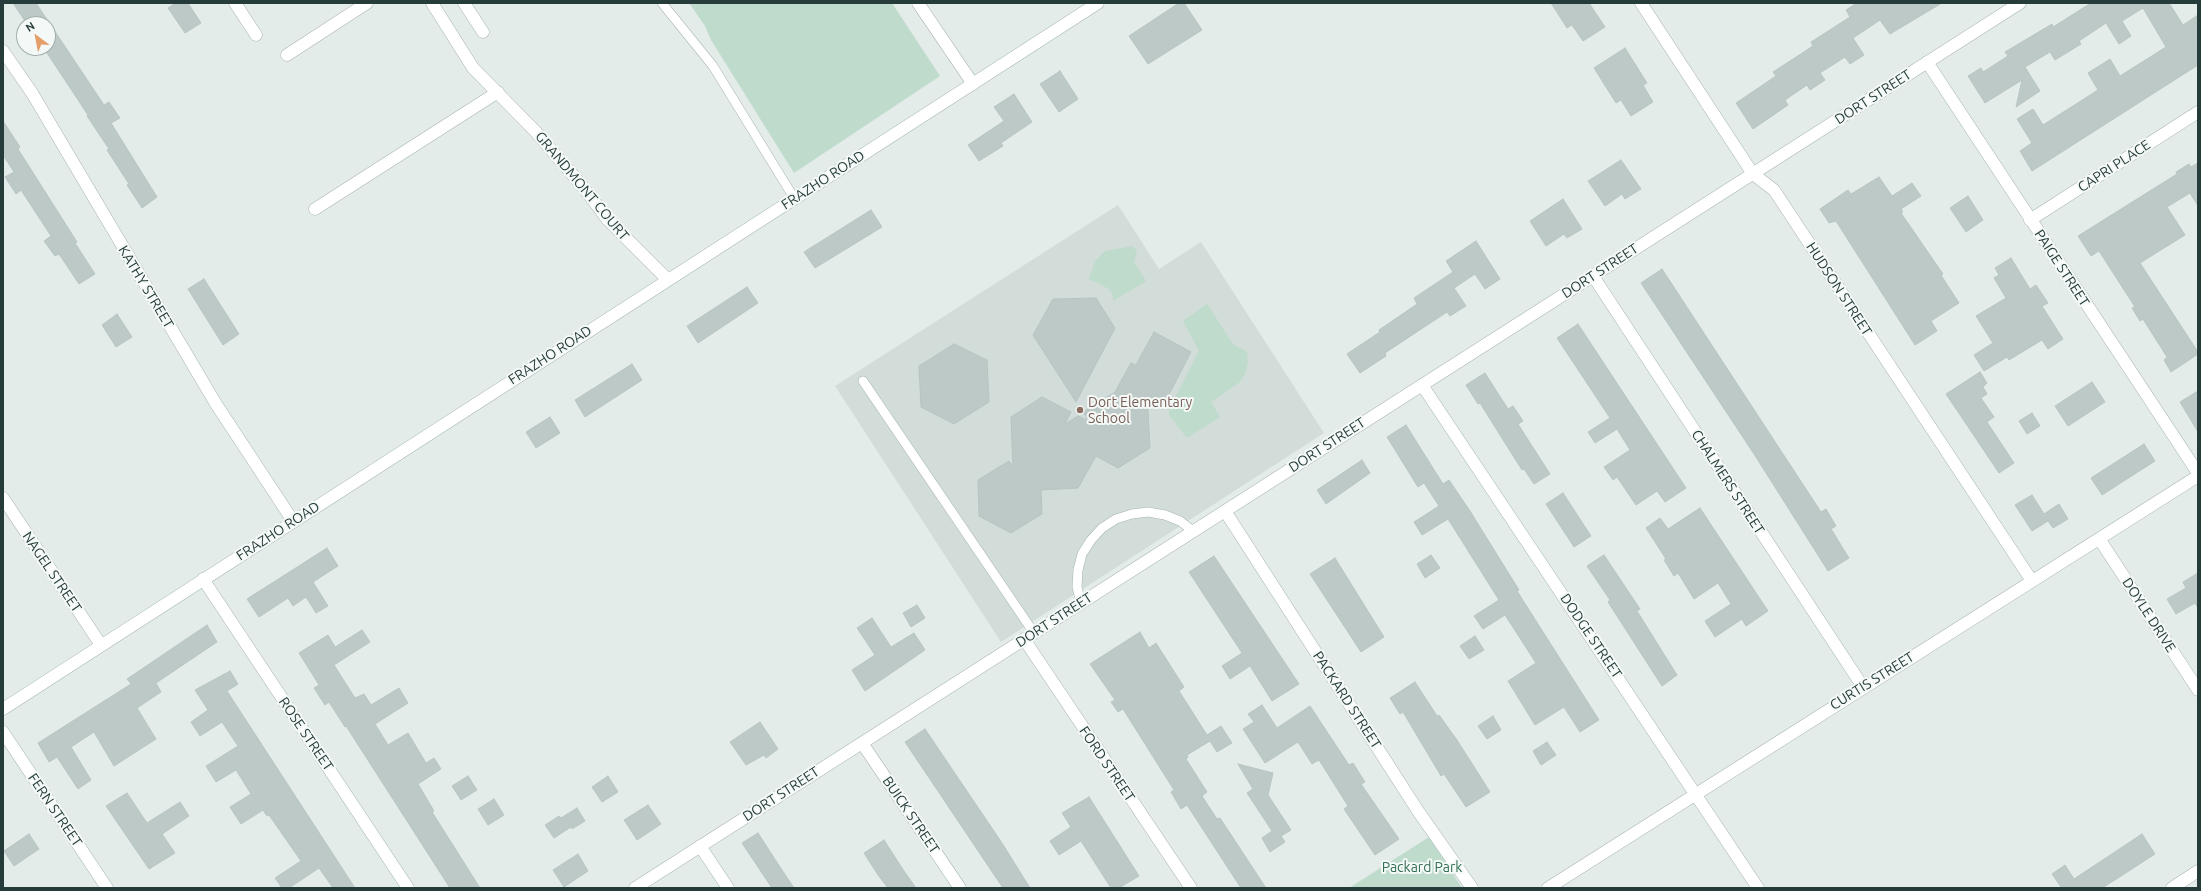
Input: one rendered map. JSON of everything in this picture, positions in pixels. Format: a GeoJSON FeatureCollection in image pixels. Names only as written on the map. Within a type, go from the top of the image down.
{"type":"FeatureCollection","features":[{"type":"Feature","properties":{"kind":"street"},"geometry":{"type":"LineString","coordinates":[[235,3],[256,35]]}},
{"type":"Feature","properties":{"kind":"street"},"geometry":{"type":"LineString","coordinates":[[287,55],[367,3]]}},
{"type":"Feature","properties":{"kind":"street","name":"GRANDMONT COURT"},"geometry":{"type":"LineString","coordinates":[[432,3],[473,68],[498,92],[584,188],[607,219],[667,279]]}},
{"type":"Feature","properties":{"kind":"street"},"geometry":{"type":"LineString","coordinates":[[464,3],[483,32]]}},
{"type":"Feature","properties":{"kind":"street"},"geometry":{"type":"LineString","coordinates":[[918,3],[973,84]]}},
{"type":"Feature","properties":{"kind":"street","name":"FRAZHO ROAD"},"geometry":{"type":"LineString","coordinates":[[3,709],[293,520],[1098,3]]}},
{"type":"Feature","properties":{"kind":"street","name":"HUDSON STREET"},"geometry":{"type":"LineString","coordinates":[[1641,3],[1753,174],[1774,190],[2032,581]]}},
{"type":"Feature","properties":{"kind":"street","name":"DORT STREET"},"geometry":{"type":"LineString","coordinates":[[634,888],[2020,3]]}},
{"type":"Feature","properties":{"kind":"street","name":"KATHY STREET"},"geometry":{"type":"LineString","coordinates":[[3,50],[32,93],[219,408],[293,520]]}},
{"type":"Feature","properties":{"kind":"street","name":"PAIGE STREET"},"geometry":{"type":"LineString","coordinates":[[1927,62],[2198,475]]}},
{"type":"Feature","properties":{"kind":"street"},"geometry":{"type":"LineString","coordinates":[[315,208],[498,92]]}},
{"type":"Feature","properties":{"kind":"street","name":"CAPRI PLACE"},"geometry":{"type":"LineString","coordinates":[[2030,220],[2198,112]]}},
{"type":"Feature","properties":{"kind":"street","name":"CHALMERS STREET"},"geometry":{"type":"LineString","coordinates":[[1593,276],[1863,687]]}},
{"type":"Feature","properties":{"kind":"street","name":"DODGE STREET"},"geometry":{"type":"LineString","coordinates":[[1422,385],[1696,793],[1758,888]]}},
{"type":"Feature","properties":{"kind":"street","name":"CURTIS STREET"},"geometry":{"type":"LineString","coordinates":[[1548,888],[1863,687],[2100,540],[2198,475]]}},
{"type":"Feature","properties":{"kind":"street","name":"NAGEL STREET"},"geometry":{"type":"LineString","coordinates":[[3,498],[101,645]]}},
{"type":"Feature","properties":{"kind":"street","name":"PACKARD STREET"},"geometry":{"type":"LineString","coordinates":[[1225,511],[1418,811],[1472,888]]}},
{"type":"Feature","properties":{"kind":"street","name":"DOYLE DRIVE"},"geometry":{"type":"LineString","coordinates":[[2100,540],[2198,690]]}},
{"type":"Feature","properties":{"kind":"street","name":"ROSE STREET"},"geometry":{"type":"LineString","coordinates":[[203,579],[408,888]]}},
{"type":"Feature","properties":{"kind":"street","name":"FORD STREET"},"geometry":{"type":"LineString","coordinates":[[1029,636],[1190,888]]}},
{"type":"Feature","properties":{"kind":"street","name":"FERN STREET"},"geometry":{"type":"LineString","coordinates":[[3,732],[107,888]]}},
{"type":"Feature","properties":{"kind":"street","name":"BUICK STREET"},"geometry":{"type":"LineString","coordinates":[[862,743],[960,888]]}},
{"type":"Feature","properties":{"kind":"street"},"geometry":{"type":"LineString","coordinates":[[700,846],[728,888]]}},
{"type":"Feature","properties":{"kind":"street"},"geometry":{"type":"LineString","coordinates":[[2172,888],[2198,871]]}},
{"type":"Feature","properties":{"kind":"lane"},"geometry":{"type":"LineString","coordinates":[[662,3],[713,66],[794,198]]}},
{"type":"Feature","properties":{"kind":"lane"},"geometry":{"type":"LineString","coordinates":[[863,381],[1029,636]]}},
{"type":"Feature","properties":{"kind":"lane"},"geometry":{"type":"LineString","coordinates":[[1081,603],[1077,587],[1078,570],[1085,549],[1102,528],[1121,517],[1148,512],[1165,515],[1180,521],[1193,531]]}},
{"type":"Feature","properties":{"kind":"shaded area","name":"Dort Elementary School"},"geometry":{"type":"Polygon","coordinates":[[[1118,205],[1159,269],[1201,242],[1324,433],[1001,642],[835,386],[1118,205]]]}},
{"type":"Feature","properties":{"kind":"green space"},"geometry":{"type":"Polygon","coordinates":[[[689,3],[892,3],[940,76],[794,173],[711,40],[705,26],[689,3]]]}},
{"type":"Feature","properties":{"kind":"green space"},"geometry":{"type":"Polygon","coordinates":[[[1133,246],[1137,252],[1134,262],[1146,281],[1113,301],[1113,295],[1109,289],[1089,279],[1095,261],[1105,251],[1133,246]]]}},
{"type":"Feature","properties":{"kind":"green space"},"geometry":{"type":"Polygon","coordinates":[[[1207,304],[1233,344],[1247,352],[1248,362],[1246,372],[1240,382],[1211,402],[1220,417],[1187,438],[1169,415],[1169,409],[1199,351],[1183,321],[1207,304]]]}},
{"type":"Feature","properties":{"kind":"green space","name":"Packard Park"},"geometry":{"type":"Polygon","coordinates":[[[1429,837],[1462,888],[1349,888],[1429,837]]]}},
{"type":"Feature","properties":{"kind":"building"},"geometry":{"type":"Polygon","coordinates":[[[13,3],[36,3],[45,16],[22,16],[13,3]]]}},
{"type":"Feature","properties":{"kind":"building"},"geometry":{"type":"Polygon","coordinates":[[[176,3],[188,3],[201,23],[185,33],[168,8],[176,3]]]}},
{"type":"Feature","properties":{"kind":"building"},"geometry":{"type":"Polygon","coordinates":[[[1179,3],[1184,3],[1202,30],[1148,64],[1129,36],[1179,3]]]}},
{"type":"Feature","properties":{"kind":"building"},"geometry":{"type":"Polygon","coordinates":[[[1551,3],[1589,3],[1605,27],[1583,41],[1572,25],[1567,28],[1551,3]]]}},
{"type":"Feature","properties":{"kind":"building"},"geometry":{"type":"Polygon","coordinates":[[[1857,3],[1942,3],[1890,34],[1880,20],[1853,38],[1864,55],[1850,64],[1845,57],[1820,73],[1825,80],[1810,90],[1807,85],[1785,100],[1788,105],[1753,129],[1736,103],[1776,76],[1773,72],[1813,46],[1811,42],[1850,17],[1846,10],[1857,3]]]}},
{"type":"Feature","properties":{"kind":"building"},"geometry":{"type":"Polygon","coordinates":[[[2091,3],[2169,3],[2183,25],[2198,15],[2198,65],[2032,171],[2020,151],[2032,143],[2017,119],[2033,109],[2043,125],[2098,90],[2088,73],[2110,59],[2120,76],[2166,47],[2143,8],[2122,21],[2131,36],[2119,44],[2106,23],[2079,41],[2081,44],[2055,60],[2050,52],[2025,67],[2040,91],[2016,107],[2022,80],[1985,103],[1968,76],[1981,68],[1983,72],[2008,56],[2005,52],[2052,24],[2053,27],[2091,3]]]}},
{"type":"Feature","properties":{"kind":"building"},"geometry":{"type":"Polygon","coordinates":[[[56,33],[104,105],[109,102],[120,118],[111,123],[157,197],[142,208],[127,185],[129,184],[107,150],[109,149],[87,116],[88,115],[49,56],[56,56],[56,33]]]}},
{"type":"Feature","properties":{"kind":"building"},"geometry":{"type":"Polygon","coordinates":[[[1625,48],[1647,83],[1643,85],[1653,102],[1631,116],[1621,100],[1616,103],[1594,68],[1625,48]]]}},
{"type":"Feature","properties":{"kind":"building"},"geometry":{"type":"Polygon","coordinates":[[[1060,71],[1078,99],[1059,112],[1040,84],[1060,71]]]}},
{"type":"Feature","properties":{"kind":"building"},"geometry":{"type":"Polygon","coordinates":[[[1014,94],[1032,122],[1001,143],[1003,146],[979,161],[968,145],[1004,121],[994,107],[1014,94]]]}},
{"type":"Feature","properties":{"kind":"building"},"geometry":{"type":"Polygon","coordinates":[[[3,121],[20,147],[18,149],[77,242],[75,243],[95,274],[79,284],[59,254],[55,256],[44,241],[51,236],[21,190],[16,194],[5,177],[14,172],[3,155],[3,121]]]}},
{"type":"Feature","properties":{"kind":"building"},"geometry":{"type":"Polygon","coordinates":[[[1621,160],[1641,189],[1625,199],[1622,194],[1605,206],[1588,181],[1621,160]]]}},
{"type":"Feature","properties":{"kind":"building"},"geometry":{"type":"Polygon","coordinates":[[[2198,163],[2198,206],[2190,193],[2167,207],[2185,235],[2140,263],[2198,352],[2198,354],[2171,372],[2164,360],[2167,357],[2143,319],[2140,321],[2132,308],[2135,307],[2099,251],[2091,256],[2078,236],[2177,174],[2176,172],[2189,164],[2191,167],[2198,163]]]}},
{"type":"Feature","properties":{"kind":"building"},"geometry":{"type":"Polygon","coordinates":[[[1879,177],[1892,196],[1912,183],[1921,196],[1901,209],[1903,212],[1901,213],[1943,274],[1941,275],[1959,303],[1931,321],[1937,331],[1915,345],[1836,221],[1829,223],[1820,209],[1848,190],[1851,194],[1879,177]]]}},
{"type":"Feature","properties":{"kind":"building"},"geometry":{"type":"Polygon","coordinates":[[[1968,196],[1983,220],[1966,232],[1950,208],[1968,196]]]}},
{"type":"Feature","properties":{"kind":"building"},"geometry":{"type":"Polygon","coordinates":[[[1563,199],[1582,229],[1567,238],[1564,234],[1546,246],[1530,221],[1563,199]]]}},
{"type":"Feature","properties":{"kind":"building"},"geometry":{"type":"Polygon","coordinates":[[[871,210],[882,227],[815,268],[804,252],[871,210]]]}},
{"type":"Feature","properties":{"kind":"building"},"geometry":{"type":"Polygon","coordinates":[[[1476,241],[1500,279],[1485,289],[1475,274],[1454,288],[1466,306],[1450,316],[1447,312],[1385,353],[1386,356],[1360,373],[1347,354],[1380,332],[1379,330],[1417,304],[1414,298],[1453,272],[1446,261],[1476,241]]]}},
{"type":"Feature","properties":{"kind":"building"},"geometry":{"type":"Polygon","coordinates":[[[2011,258],[2030,289],[2036,285],[2048,303],[2042,306],[2063,339],[2048,349],[2042,340],[2009,360],[2007,357],[1984,371],[1974,355],[1993,343],[1976,316],[2006,298],[1994,278],[1999,275],[1995,268],[2011,258]]]}},
{"type":"Feature","properties":{"kind":"building"},"geometry":{"type":"Polygon","coordinates":[[[1662,269],[1821,512],[1826,509],[1836,526],[1831,529],[1849,558],[1828,571],[1754,454],[1641,283],[1662,269]]]}},
{"type":"Feature","properties":{"kind":"building"},"geometry":{"type":"Polygon","coordinates":[[[204,279],[239,334],[223,345],[188,289],[204,279]]]}},
{"type":"Feature","properties":{"kind":"building"},"geometry":{"type":"Polygon","coordinates":[[[747,287],[758,303],[698,343],[687,326],[747,287]]]}},
{"type":"Feature","properties":{"kind":"building"},"geometry":{"type":"Polygon","coordinates":[[[1096,298],[1115,328],[1076,402],[1033,335],[1053,299],[1096,298]]]}},
{"type":"Feature","properties":{"kind":"building"},"geometry":{"type":"Polygon","coordinates":[[[117,314],[132,337],[116,347],[102,325],[117,314]]]}},
{"type":"Feature","properties":{"kind":"building"},"geometry":{"type":"Polygon","coordinates":[[[1578,324],[1686,488],[1665,502],[1657,491],[1636,505],[1617,477],[1613,480],[1604,467],[1630,450],[1617,429],[1595,443],[1588,432],[1610,418],[1557,338],[1578,324]]]}},
{"type":"Feature","properties":{"kind":"building"},"geometry":{"type":"Polygon","coordinates":[[[1154,332],[1191,352],[1164,404],[1147,395],[1150,448],[1118,468],[1096,456],[1078,488],[1041,490],[1042,514],[1011,533],[979,516],[978,480],[1009,461],[1013,467],[1011,417],[1042,397],[1071,412],[1065,424],[1078,416],[1089,421],[1083,412],[1115,392],[1131,363],[1136,365],[1154,332]]]}},
{"type":"Feature","properties":{"kind":"building"},"geometry":{"type":"Polygon","coordinates":[[[954,344],[987,360],[989,402],[954,424],[921,407],[919,366],[954,344]]]}},
{"type":"Feature","properties":{"kind":"building"},"geometry":{"type":"Polygon","coordinates":[[[632,364],[642,380],[585,417],[575,400],[632,364]]]}},
{"type":"Feature","properties":{"kind":"building"},"geometry":{"type":"Polygon","coordinates":[[[1980,372],[1987,383],[1983,387],[1987,394],[1981,398],[1994,417],[1987,422],[2014,463],[1999,473],[1946,394],[1980,372]]]}},
{"type":"Feature","properties":{"kind":"building"},"geometry":{"type":"Polygon","coordinates":[[[1485,373],[1508,409],[1513,406],[1523,421],[1518,424],[1550,474],[1534,484],[1524,469],[1522,470],[1480,403],[1478,404],[1466,385],[1485,373]]]}},
{"type":"Feature","properties":{"kind":"building"},"geometry":{"type":"Polygon","coordinates":[[[2092,382],[2105,402],[2068,426],[2055,406],[2092,382]]]}},
{"type":"Feature","properties":{"kind":"building"},"geometry":{"type":"Polygon","coordinates":[[[2198,391],[2198,432],[2180,402],[2198,391]]]}},
{"type":"Feature","properties":{"kind":"building"},"geometry":{"type":"Polygon","coordinates":[[[2032,413],[2040,426],[2027,434],[2019,421],[2032,413]]]}},
{"type":"Feature","properties":{"kind":"building"},"geometry":{"type":"Polygon","coordinates":[[[550,417],[560,433],[536,448],[526,432],[550,417]]]}},
{"type":"Feature","properties":{"kind":"building"},"geometry":{"type":"Polygon","coordinates":[[[1406,425],[1443,484],[1449,480],[1470,511],[1519,590],[1517,591],[1599,720],[1580,732],[1564,707],[1535,725],[1508,681],[1536,663],[1505,615],[1483,629],[1474,616],[1499,600],[1448,519],[1422,535],[1414,522],[1439,506],[1424,483],[1418,487],[1387,437],[1406,425]]]}},
{"type":"Feature","properties":{"kind":"building"},"geometry":{"type":"Polygon","coordinates":[[[2144,444],[2155,461],[2102,495],[2091,478],[2144,444]]]}},
{"type":"Feature","properties":{"kind":"building"},"geometry":{"type":"Polygon","coordinates":[[[1362,460],[1370,473],[1326,504],[1317,490],[1362,460]]]}},
{"type":"Feature","properties":{"kind":"building"},"geometry":{"type":"Polygon","coordinates":[[[1563,493],[1591,536],[1574,547],[1546,504],[1563,493]]]}},
{"type":"Feature","properties":{"kind":"building"},"geometry":{"type":"Polygon","coordinates":[[[2032,495],[2044,514],[2059,504],[2068,519],[2053,528],[2048,521],[2032,531],[2015,505],[2032,495]]]}},
{"type":"Feature","properties":{"kind":"building"},"geometry":{"type":"Polygon","coordinates":[[[1700,508],[1768,611],[1746,626],[1742,619],[1715,637],[1705,621],[1731,604],[1718,583],[1694,599],[1678,573],[1674,576],[1664,560],[1666,559],[1646,528],[1660,518],[1668,529],[1700,508]]]}},
{"type":"Feature","properties":{"kind":"building"},"geometry":{"type":"Polygon","coordinates":[[[327,548],[338,566],[313,582],[328,606],[316,613],[306,597],[293,606],[288,598],[259,617],[247,599],[327,548]]]}},
{"type":"Feature","properties":{"kind":"building"},"geometry":{"type":"Polygon","coordinates":[[[1431,555],[1440,568],[1425,578],[1417,564],[1431,555]]]}},
{"type":"Feature","properties":{"kind":"building"},"geometry":{"type":"Polygon","coordinates":[[[1604,555],[1640,609],[1637,611],[1677,675],[1662,686],[1608,602],[1610,600],[1587,566],[1604,555]]]}},
{"type":"Feature","properties":{"kind":"building"},"geometry":{"type":"Polygon","coordinates":[[[1214,556],[1299,684],[1272,701],[1250,666],[1230,679],[1222,666],[1242,653],[1189,572],[1214,556]]]}},
{"type":"Feature","properties":{"kind":"building"},"geometry":{"type":"Polygon","coordinates":[[[1335,558],[1384,637],[1361,652],[1310,574],[1335,558]]]}},
{"type":"Feature","properties":{"kind":"building"},"geometry":{"type":"Polygon","coordinates":[[[2198,573],[2198,608],[2195,603],[2176,614],[2167,599],[2186,588],[2183,582],[2198,573]]]}},
{"type":"Feature","properties":{"kind":"building"},"geometry":{"type":"Polygon","coordinates":[[[917,605],[925,618],[911,627],[903,613],[917,605]]]}},
{"type":"Feature","properties":{"kind":"building"},"geometry":{"type":"Polygon","coordinates":[[[872,618],[891,647],[914,633],[925,650],[865,691],[852,670],[875,655],[857,628],[872,618]]]}},
{"type":"Feature","properties":{"kind":"building"},"geometry":{"type":"Polygon","coordinates":[[[207,625],[217,642],[156,683],[161,692],[137,708],[156,739],[114,766],[94,732],[71,747],[91,780],[78,789],[57,757],[49,762],[38,743],[131,684],[127,679],[207,625]]]}},
{"type":"Feature","properties":{"kind":"building"},"geometry":{"type":"Polygon","coordinates":[[[362,630],[370,642],[334,665],[355,698],[364,694],[371,705],[399,688],[408,703],[375,724],[388,745],[408,733],[426,763],[434,758],[441,769],[418,784],[434,811],[432,812],[480,888],[450,888],[346,726],[345,727],[329,702],[325,705],[314,688],[319,685],[299,653],[328,635],[335,647],[362,630]]]}},
{"type":"Feature","properties":{"kind":"building"},"geometry":{"type":"Polygon","coordinates":[[[1140,632],[1149,648],[1156,643],[1184,687],[1179,691],[1207,735],[1221,726],[1232,743],[1217,752],[1210,741],[1187,755],[1188,757],[1186,759],[1207,792],[1202,796],[1217,819],[1220,818],[1266,888],[1241,888],[1187,805],[1181,809],[1171,792],[1174,790],[1123,709],[1118,712],[1111,702],[1115,700],[1090,664],[1140,632]]]}},
{"type":"Feature","properties":{"kind":"building"},"geometry":{"type":"Polygon","coordinates":[[[1475,636],[1484,650],[1469,659],[1460,646],[1475,636]]]}},
{"type":"Feature","properties":{"kind":"building"},"geometry":{"type":"Polygon","coordinates":[[[230,671],[238,684],[227,691],[355,888],[333,888],[319,868],[289,888],[282,888],[275,878],[301,861],[269,815],[267,816],[263,810],[241,824],[230,807],[251,794],[236,770],[216,782],[206,766],[238,746],[222,722],[200,736],[191,722],[208,710],[195,690],[230,671]]]}},
{"type":"Feature","properties":{"kind":"building"},"geometry":{"type":"Polygon","coordinates":[[[1415,682],[1437,716],[1439,715],[1457,740],[1490,792],[1466,807],[1444,774],[1441,776],[1403,712],[1400,714],[1390,698],[1415,682]]]}},
{"type":"Feature","properties":{"kind":"building"},"geometry":{"type":"Polygon","coordinates":[[[1262,705],[1277,728],[1310,706],[1349,765],[1353,763],[1365,782],[1361,784],[1399,839],[1375,855],[1344,809],[1348,806],[1319,760],[1312,764],[1298,742],[1265,763],[1243,729],[1254,722],[1248,714],[1262,705]]]}},
{"type":"Feature","properties":{"kind":"building"},"geometry":{"type":"Polygon","coordinates":[[[1493,716],[1501,730],[1487,739],[1478,726],[1493,716]]]}},
{"type":"Feature","properties":{"kind":"building"},"geometry":{"type":"Polygon","coordinates":[[[760,722],[778,749],[766,758],[764,755],[746,765],[730,742],[760,722]]]}},
{"type":"Feature","properties":{"kind":"building"},"geometry":{"type":"Polygon","coordinates":[[[925,729],[1002,843],[1030,888],[1003,888],[905,742],[925,729]]]}},
{"type":"Feature","properties":{"kind":"building"},"geometry":{"type":"Polygon","coordinates":[[[1547,742],[1556,755],[1541,765],[1533,751],[1547,742]]]}},
{"type":"Feature","properties":{"kind":"building"},"geometry":{"type":"Polygon","coordinates":[[[1238,764],[1273,773],[1268,795],[1291,830],[1281,836],[1285,842],[1270,852],[1262,838],[1272,831],[1247,793],[1253,789],[1238,764]]]}},
{"type":"Feature","properties":{"kind":"building"},"geometry":{"type":"Polygon","coordinates":[[[468,776],[477,790],[461,800],[452,786],[468,776]]]}},
{"type":"Feature","properties":{"kind":"building"},"geometry":{"type":"Polygon","coordinates":[[[608,776],[618,792],[602,802],[592,787],[608,776]]]}},
{"type":"Feature","properties":{"kind":"building"},"geometry":{"type":"Polygon","coordinates":[[[127,793],[147,823],[180,802],[189,816],[162,834],[175,853],[149,869],[106,806],[127,793]]]}},
{"type":"Feature","properties":{"kind":"building"},"geometry":{"type":"Polygon","coordinates":[[[1089,797],[1139,876],[1119,888],[1111,888],[1081,841],[1059,855],[1050,841],[1071,827],[1062,813],[1089,797]]]}},
{"type":"Feature","properties":{"kind":"building"},"geometry":{"type":"Polygon","coordinates":[[[494,799],[504,815],[488,825],[478,809],[494,799]]]}},
{"type":"Feature","properties":{"kind":"building"},"geometry":{"type":"Polygon","coordinates":[[[648,805],[661,824],[637,840],[624,820],[648,805]]]}},
{"type":"Feature","properties":{"kind":"building"},"geometry":{"type":"Polygon","coordinates":[[[577,808],[585,821],[572,829],[571,827],[554,838],[545,825],[559,816],[561,818],[577,808]]]}},
{"type":"Feature","properties":{"kind":"building"},"geometry":{"type":"Polygon","coordinates":[[[758,833],[794,888],[772,888],[742,843],[758,833]]]}},
{"type":"Feature","properties":{"kind":"building"},"geometry":{"type":"Polygon","coordinates":[[[29,834],[39,849],[14,866],[4,851],[29,834]]]}},
{"type":"Feature","properties":{"kind":"building"},"geometry":{"type":"Polygon","coordinates":[[[2142,834],[2155,854],[2102,888],[2060,888],[2061,887],[2052,874],[2065,865],[2074,879],[2142,834]]]}},
{"type":"Feature","properties":{"kind":"building"},"geometry":{"type":"Polygon","coordinates":[[[884,840],[916,888],[888,888],[878,875],[864,853],[884,840]]]}},
{"type":"Feature","properties":{"kind":"building"},"geometry":{"type":"Polygon","coordinates":[[[578,854],[588,871],[564,887],[553,870],[578,854]]]}},
{"type":"Feature","properties":{"kind":"place","name":"Dort Elementary School"},"geometry":{"type":"Point","coordinates":[1080,410]}}]}
